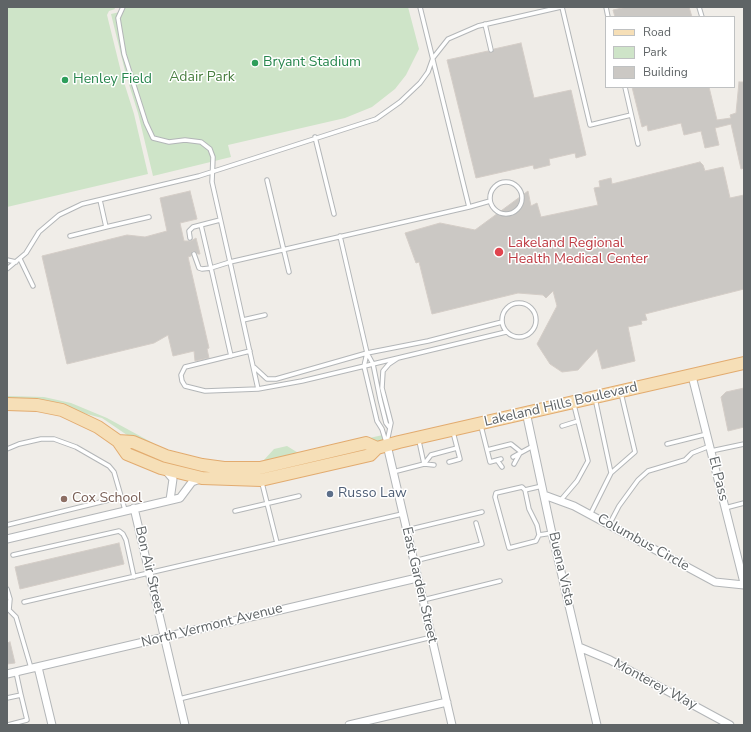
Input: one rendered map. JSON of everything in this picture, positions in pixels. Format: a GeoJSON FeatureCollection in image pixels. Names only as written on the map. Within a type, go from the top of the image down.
{"type":"FeatureCollection","features":[{"type":"Feature","properties":{"kind":"main road","name":"Lakeland Hills Boulevard"},"geometry":{"type":"LineString","coordinates":[[118,441],[132,442],[166,456],[202,465],[224,468],[260,468],[366,443],[382,446],[744,363]]}},
{"type":"Feature","properties":{"kind":"main road","name":"Lakeland Hills Boulevard"},"geometry":{"type":"LineString","coordinates":[[9,405],[37,405],[62,410],[98,427],[118,441],[127,454],[161,468],[202,478],[261,480],[370,455],[382,446]]}},
{"type":"Feature","properties":{"kind":"street","name":"El Pass"},"geometry":{"type":"LineString","coordinates":[[692,376],[744,584]]}},
{"type":"Feature","properties":{"kind":"street","name":"Buena Vista"},"geometry":{"type":"LineString","coordinates":[[526,412],[552,533],[597,725]]}},
{"type":"Feature","properties":{"kind":"street","name":"East Garden Street"},"geometry":{"type":"LineString","coordinates":[[382,446],[393,472],[452,725]]}},
{"type":"Feature","properties":{"kind":"street"},"geometry":{"type":"LineString","coordinates":[[161,468],[170,474],[173,479],[170,500]]}},
{"type":"Feature","properties":{"kind":"street"},"geometry":{"type":"LineString","coordinates":[[7,539],[124,510],[180,498],[192,482],[202,478]]}},
{"type":"Feature","properties":{"kind":"street","name":"Columbus Circle"},"geometry":{"type":"LineString","coordinates":[[544,495],[590,514],[715,582],[744,584]]}},
{"type":"Feature","properties":{"kind":"street","name":"Bon Air Street"},"geometry":{"type":"LineString","coordinates":[[134,508],[185,725]]}},
{"type":"Feature","properties":{"kind":"street","name":"North Vermont Avenue"},"geometry":{"type":"LineString","coordinates":[[7,674],[417,578]]}},
{"type":"Feature","properties":{"kind":"street","name":"Monterey Way"},"geometry":{"type":"LineString","coordinates":[[579,647],[610,660],[730,725]]}},
{"type":"Feature","properties":{"kind":"street"},"geometry":{"type":"LineString","coordinates":[[35,668],[52,725]]}},
{"type":"Feature","properties":{"kind":"street"},"geometry":{"type":"LineString","coordinates":[[349,725],[446,702]]}},
{"type":"Feature","properties":{"kind":"lane"},"geometry":{"type":"LineString","coordinates":[[123,7],[118,18],[124,54],[146,123],[153,138],[169,142],[185,140],[201,142],[210,149],[213,157],[212,182],[258,389]]}},
{"type":"Feature","properties":{"kind":"lane"},"geometry":{"type":"LineString","coordinates":[[420,7],[469,206]]}},
{"type":"Feature","properties":{"kind":"lane"},"geometry":{"type":"LineString","coordinates":[[7,269],[26,253],[39,232],[59,215],[82,204],[212,172],[316,137],[376,119],[400,102],[420,82],[428,72],[433,58],[448,39],[485,24],[562,7],[590,126],[631,115]]}},
{"type":"Feature","properties":{"kind":"lane"},"geometry":{"type":"LineString","coordinates":[[485,24],[491,50]]}},
{"type":"Feature","properties":{"kind":"lane"},"geometry":{"type":"LineString","coordinates":[[625,88],[638,144]]}},
{"type":"Feature","properties":{"kind":"lane"},"geometry":{"type":"LineString","coordinates":[[316,137],[334,214]]}},
{"type":"Feature","properties":{"kind":"lane"},"geometry":{"type":"LineString","coordinates":[[267,180],[289,272]]}},
{"type":"Feature","properties":{"kind":"lane"},"geometry":{"type":"LineString","coordinates":[[504,182],[515,184],[521,192],[522,198],[519,207],[510,213],[505,214],[496,210],[490,201],[492,190],[495,186],[504,182]]}},
{"type":"Feature","properties":{"kind":"lane"},"geometry":{"type":"LineString","coordinates":[[100,200],[106,227]]}},
{"type":"Feature","properties":{"kind":"lane"},"geometry":{"type":"LineString","coordinates":[[194,254],[199,268],[211,268],[284,248],[490,201]]}},
{"type":"Feature","properties":{"kind":"lane"},"geometry":{"type":"LineString","coordinates":[[70,236],[149,217]]}},
{"type":"Feature","properties":{"kind":"lane"},"geometry":{"type":"LineString","coordinates":[[190,238],[189,231],[193,227],[220,220]]}},
{"type":"Feature","properties":{"kind":"lane"},"geometry":{"type":"LineString","coordinates":[[201,225],[231,356]]}},
{"type":"Feature","properties":{"kind":"lane"},"geometry":{"type":"LineString","coordinates":[[340,236],[367,353],[373,364],[380,399],[389,427]]}},
{"type":"Feature","properties":{"kind":"lane"},"geometry":{"type":"LineString","coordinates":[[20,259],[32,286]]}},
{"type":"Feature","properties":{"kind":"lane"},"geometry":{"type":"LineString","coordinates":[[7,260],[16,262]]}},
{"type":"Feature","properties":{"kind":"lane"},"geometry":{"type":"LineString","coordinates":[[518,303],[528,306],[535,314],[535,326],[528,335],[517,338],[506,332],[502,322],[505,311],[508,307],[518,303]]}},
{"type":"Feature","properties":{"kind":"lane"},"geometry":{"type":"LineString","coordinates":[[243,320],[265,315]]}},
{"type":"Feature","properties":{"kind":"lane"},"geometry":{"type":"LineString","coordinates":[[254,366],[267,379],[276,379],[367,353],[428,341],[502,322]]}},
{"type":"Feature","properties":{"kind":"lane"},"geometry":{"type":"LineString","coordinates":[[250,351],[185,367],[181,375],[182,381],[186,386],[205,391],[258,389],[373,364],[506,332]]}},
{"type":"Feature","properties":{"kind":"lane"},"geometry":{"type":"LineString","coordinates":[[367,353],[364,366],[377,421],[382,429],[382,446]]}},
{"type":"Feature","properties":{"kind":"lane"},"geometry":{"type":"LineString","coordinates":[[382,446],[391,423],[382,388],[383,370],[398,358]]}},
{"type":"Feature","properties":{"kind":"lane"},"geometry":{"type":"LineString","coordinates":[[590,514],[611,473],[635,452],[621,392]]}},
{"type":"Feature","properties":{"kind":"lane"},"geometry":{"type":"LineString","coordinates":[[595,397],[611,473]]}},
{"type":"Feature","properties":{"kind":"lane"},"geometry":{"type":"LineString","coordinates":[[560,501],[577,481],[588,461],[573,402]]}},
{"type":"Feature","properties":{"kind":"lane"},"geometry":{"type":"LineString","coordinates":[[562,426],[578,421]]}},
{"type":"Feature","properties":{"kind":"lane"},"geometry":{"type":"LineString","coordinates":[[480,423],[490,462],[499,460],[502,467]]}},
{"type":"Feature","properties":{"kind":"lane"},"geometry":{"type":"LineString","coordinates":[[449,462],[460,459],[453,430]]}},
{"type":"Feature","properties":{"kind":"lane"},"geometry":{"type":"LineString","coordinates":[[667,444],[707,434]]}},
{"type":"Feature","properties":{"kind":"lane"},"geometry":{"type":"LineString","coordinates":[[418,438],[424,464]]}},
{"type":"Feature","properties":{"kind":"lane"},"geometry":{"type":"LineString","coordinates":[[7,449],[19,444],[41,439],[54,439],[76,447],[109,466],[114,472],[124,510]]}},
{"type":"Feature","properties":{"kind":"lane"},"geometry":{"type":"LineString","coordinates":[[487,450],[511,444],[521,452]]}},
{"type":"Feature","properties":{"kind":"lane"},"geometry":{"type":"LineString","coordinates":[[609,525],[618,506],[638,480],[648,471],[686,460],[692,452],[744,444]]}},
{"type":"Feature","properties":{"kind":"lane"},"geometry":{"type":"LineString","coordinates":[[513,457],[533,446]]}},
{"type":"Feature","properties":{"kind":"lane"},"geometry":{"type":"LineString","coordinates":[[424,464],[431,454],[457,448]]}},
{"type":"Feature","properties":{"kind":"lane"},"geometry":{"type":"LineString","coordinates":[[514,464],[521,452]]}},
{"type":"Feature","properties":{"kind":"lane"},"geometry":{"type":"LineString","coordinates":[[393,472],[424,464],[434,465]]}},
{"type":"Feature","properties":{"kind":"lane"},"geometry":{"type":"LineString","coordinates":[[261,480],[277,543]]}},
{"type":"Feature","properties":{"kind":"lane"},"geometry":{"type":"LineString","coordinates":[[525,490],[529,509],[537,524],[539,536],[536,541],[508,548],[495,497],[496,494],[522,487],[525,490],[542,486]]}},
{"type":"Feature","properties":{"kind":"lane"},"geometry":{"type":"LineString","coordinates":[[235,511],[299,496]]}},
{"type":"Feature","properties":{"kind":"lane"},"geometry":{"type":"LineString","coordinates":[[7,525],[121,497]]}},
{"type":"Feature","properties":{"kind":"lane"},"geometry":{"type":"LineString","coordinates":[[725,508],[744,503]]}},
{"type":"Feature","properties":{"kind":"lane"},"geometry":{"type":"LineString","coordinates":[[406,531],[482,512]]}},
{"type":"Feature","properties":{"kind":"lane"},"geometry":{"type":"LineString","coordinates":[[24,602],[402,514]]}},
{"type":"Feature","properties":{"kind":"lane"},"geometry":{"type":"LineString","coordinates":[[413,561],[482,544],[476,523]]}},
{"type":"Feature","properties":{"kind":"lane"},"geometry":{"type":"LineString","coordinates":[[13,555],[119,531],[123,534],[126,540],[134,577]]}},
{"type":"Feature","properties":{"kind":"lane"},"geometry":{"type":"LineString","coordinates":[[539,536],[552,533]]}},
{"type":"Feature","properties":{"kind":"lane"},"geometry":{"type":"LineString","coordinates":[[423,600],[500,581]]}},
{"type":"Feature","properties":{"kind":"lane"},"geometry":{"type":"LineString","coordinates":[[7,589],[10,599],[8,610],[16,617],[35,668]]}},
{"type":"Feature","properties":{"kind":"lane"},"geometry":{"type":"LineString","coordinates":[[179,699],[432,637]]}},
{"type":"Feature","properties":{"kind":"lane"},"geometry":{"type":"LineString","coordinates":[[8,725],[27,720],[16,672]]}},
{"type":"Feature","properties":{"kind":"lane"},"geometry":{"type":"LineString","coordinates":[[7,698],[21,695]]}},
{"type":"Feature","properties":{"kind":"green space","name":"Henley Field"},"geometry":{"type":"Polygon","coordinates":[[[114,7],[115,9],[109,11],[107,15],[122,76],[134,114],[148,174],[7,207],[7,8],[114,7]]]}},
{"type":"Feature","properties":{"kind":"green space","name":"Adair Park"},"geometry":{"type":"Polygon","coordinates":[[[119,7],[408,7],[419,49],[406,75],[395,89],[372,107],[345,118],[228,145],[231,157],[153,176],[138,113],[126,75],[111,14],[120,12],[119,7]]]}},
{"type":"Feature","properties":{"kind":"green space"},"geometry":{"type":"Polygon","coordinates":[[[7,396],[44,397],[71,403],[107,418],[162,448],[203,460],[229,462],[263,461],[274,449],[287,446],[300,454],[387,434],[388,440],[260,470],[152,452],[102,418],[79,412],[7,400],[7,396]]]}},
{"type":"Feature","properties":{"kind":"building"},"geometry":{"type":"Polygon","coordinates":[[[627,7],[689,7],[692,16],[615,16],[613,10],[627,7]]]}},
{"type":"Feature","properties":{"kind":"building"},"geometry":{"type":"Polygon","coordinates":[[[521,43],[534,98],[571,90],[586,155],[576,158],[575,153],[549,159],[550,165],[534,169],[533,165],[476,178],[447,60],[488,51],[492,53],[494,49],[521,43]]]}},
{"type":"Feature","properties":{"kind":"building"},"geometry":{"type":"Polygon","coordinates":[[[739,82],[744,82],[744,168],[741,169],[731,124],[715,128],[719,145],[705,148],[701,131],[684,135],[681,123],[648,131],[647,125],[642,127],[632,88],[709,88],[717,120],[731,118],[730,115],[736,113],[739,82]]]}},
{"type":"Feature","properties":{"kind":"building"},"geometry":{"type":"Polygon","coordinates":[[[700,162],[705,171],[723,167],[730,198],[744,195],[744,289],[645,314],[647,320],[641,321],[642,324],[628,327],[635,361],[602,369],[597,349],[578,370],[562,372],[550,364],[537,344],[557,306],[553,291],[546,298],[543,295],[518,293],[432,314],[419,262],[416,263],[405,233],[440,223],[475,230],[528,191],[531,206],[537,203],[541,217],[598,205],[594,188],[600,187],[599,181],[611,178],[612,184],[700,162]]]}},
{"type":"Feature","properties":{"kind":"building"},"geometry":{"type":"Polygon","coordinates":[[[190,191],[197,219],[180,223],[184,241],[191,241],[196,238],[200,254],[193,251],[191,256],[188,257],[209,348],[207,349],[209,358],[195,361],[194,351],[173,356],[168,335],[154,343],[67,364],[42,256],[127,235],[145,237],[167,231],[160,198],[190,191]]]}},
{"type":"Feature","properties":{"kind":"building"},"geometry":{"type":"Polygon","coordinates":[[[744,388],[744,427],[728,431],[721,397],[726,392],[744,388]]]}},
{"type":"Feature","properties":{"kind":"building"},"geometry":{"type":"Polygon","coordinates":[[[119,543],[124,564],[20,589],[15,567],[119,543]]]}},
{"type":"Feature","properties":{"kind":"building"},"geometry":{"type":"Polygon","coordinates":[[[10,642],[15,663],[7,664],[7,643],[10,642]]]}},
{"type":"Feature","properties":{"kind":"place","name":"Bryant Stadium"},"geometry":{"type":"Point","coordinates":[255,63]}},
{"type":"Feature","properties":{"kind":"place","name":"Henley Field"},"geometry":{"type":"Point","coordinates":[65,80]}},
{"type":"Feature","properties":{"kind":"place","name":"Lakeland Regional Health Medical Center"},"geometry":{"type":"Point","coordinates":[499,252]}},
{"type":"Feature","properties":{"kind":"place","name":"Russo Law"},"geometry":{"type":"Point","coordinates":[330,494]}},
{"type":"Feature","properties":{"kind":"place","name":"Cox School"},"geometry":{"type":"Point","coordinates":[64,499]}}]}
